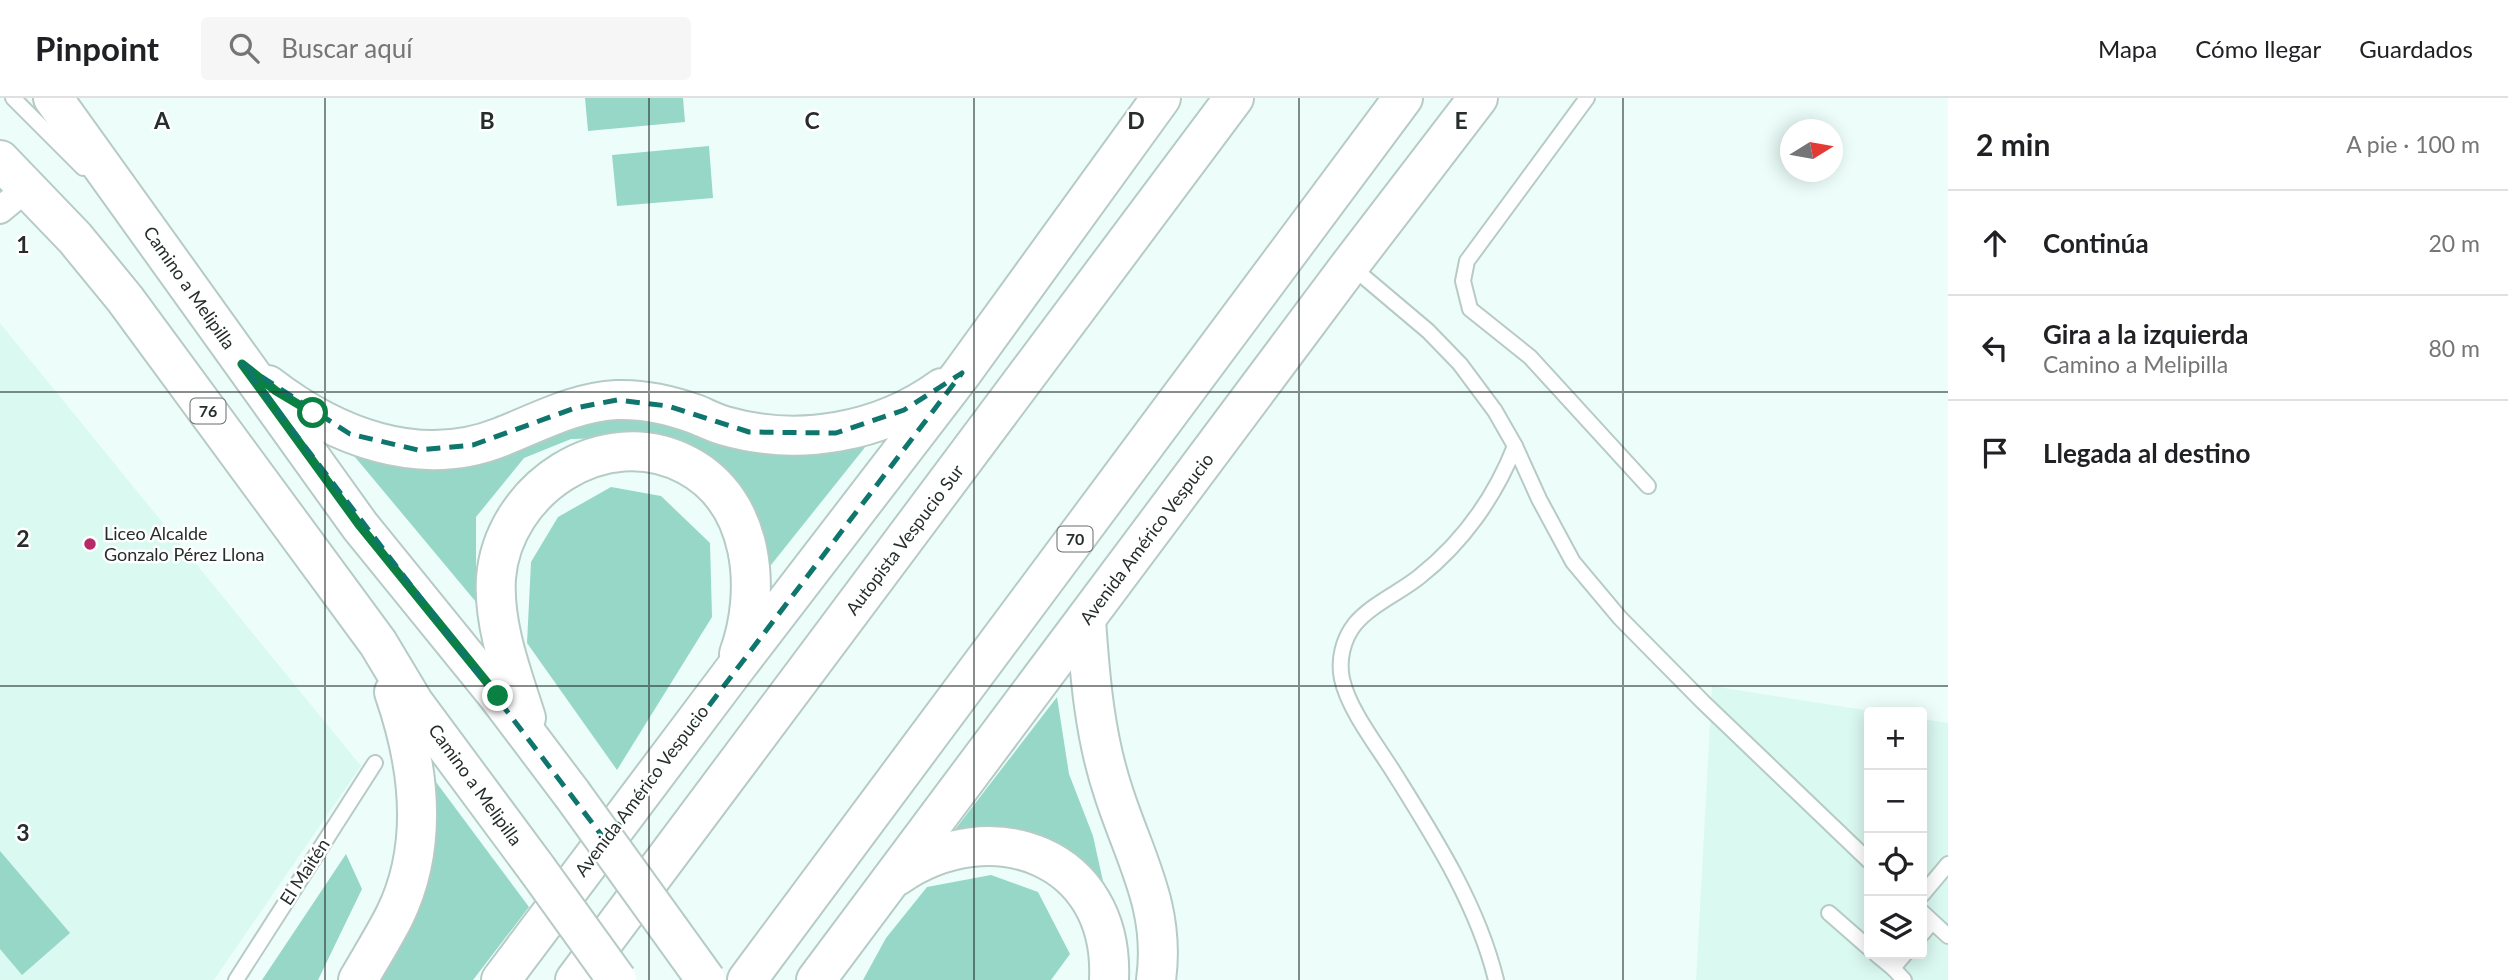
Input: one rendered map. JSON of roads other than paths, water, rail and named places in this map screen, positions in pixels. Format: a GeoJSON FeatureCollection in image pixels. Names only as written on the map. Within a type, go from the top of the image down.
{"type":"FeatureCollection","features":[{"type":"Feature","properties":{"kind":"main road","name":"Camino a Melipilla"},"geometry":{"type":"LineString","coordinates":[[52,98],[360,526],[532,741],[706,980]]}},
{"type":"Feature","properties":{"kind":"main road","name":"Avenida Américo Vespucio"},"geometry":{"type":"LineString","coordinates":[[501,980],[962,373],[1161,98]]}},
{"type":"Feature","properties":{"kind":"main road","name":"Autopista Vespucio Sur"},"geometry":{"type":"LineString","coordinates":[[575,980],[1234,98]]}},
{"type":"Feature","properties":{"kind":"main road","name":"70"},"geometry":{"type":"LineString","coordinates":[[747,980],[1403,98]]}},
{"type":"Feature","properties":{"kind":"main road","name":"Avenida Américo Vespucio"},"geometry":{"type":"LineString","coordinates":[[816,980],[1350,265],[1478,98]]}},
{"type":"Feature","properties":{"kind":"main road","name":"Camino a Melipilla"},"geometry":{"type":"LineString","coordinates":[[0,157],[14,199],[75,238],[125,299],[378,643],[414,703],[617,980]]}},
{"type":"Feature","properties":{"kind":"main road"},"geometry":{"type":"LineString","coordinates":[[242,364],[276,391],[350,434],[392,447],[418,450],[473,445],[499,438],[551,415],[617,400],[668,406],[749,432],[778,436],[836,433],[873,423],[904,410],[962,373]]}},
{"type":"Feature","properties":{"kind":"main road"},"geometry":{"type":"LineString","coordinates":[[532,741],[501,631],[495,595],[499,557],[507,535],[533,494],[550,479],[591,458],[632,452],[676,460],[710,482],[731,509],[747,543],[752,585],[750,614],[734,670]]}},
{"type":"Feature","properties":{"kind":"main road"},"geometry":{"type":"LineString","coordinates":[[1086,620],[1092,692],[1102,752],[1113,794],[1154,905],[1158,934],[1156,980]]}},
{"type":"Feature","properties":{"kind":"main road"},"geometry":{"type":"LineString","coordinates":[[358,980],[395,914],[413,862],[418,831],[418,794],[409,740],[378,643]]}},
{"type":"Feature","properties":{"kind":"main road"},"geometry":{"type":"LineString","coordinates":[[890,882],[913,866],[964,848],[1014,848],[1038,855],[1067,873],[1089,899],[1104,935],[1109,980]]}},
{"type":"Feature","properties":{"kind":"lane"},"geometry":{"type":"LineString","coordinates":[[13,98],[152,235]]}},
{"type":"Feature","properties":{"kind":"lane"},"geometry":{"type":"LineString","coordinates":[[1587,98],[1467,261],[1463,281],[1465,295],[1470,309],[1530,357],[1648,486]]}},
{"type":"Feature","properties":{"kind":"lane"},"geometry":{"type":"LineString","coordinates":[[1350,265],[1429,331],[1460,364],[1495,411],[1515,446],[1573,562],[1620,618],[1864,857]]}},
{"type":"Feature","properties":{"kind":"lane"},"geometry":{"type":"LineString","coordinates":[[1496,980],[1460,883],[1428,826],[1356,712],[1342,680],[1340,666],[1347,636],[1356,623],[1418,578],[1461,538],[1491,495],[1515,446]]}},
{"type":"Feature","properties":{"kind":"lane","name":"El Maitén"},"geometry":{"type":"LineString","coordinates":[[236,980],[375,763]]}},
{"type":"Feature","properties":{"kind":"lane"},"geometry":{"type":"LineString","coordinates":[[1927,889],[1948,864]]}},
{"type":"Feature","properties":{"kind":"lane"},"geometry":{"type":"LineString","coordinates":[[1829,913],[1864,944]]}},
{"type":"Feature","properties":{"kind":"lane"},"geometry":{"type":"LineString","coordinates":[[1927,917],[1948,936]]}},
{"type":"Feature","properties":{"kind":"lane"},"geometry":{"type":"LineString","coordinates":[[1882,959],[1904,980]]}},
{"type":"Feature","properties":{"kind":"lane"},"geometry":{"type":"LineString","coordinates":[[1893,968],[1901,959]]}},
{"type":"Feature","properties":{"kind":"place","name":"Liceo Alcalde Gonzalo Pérez Llona"},"geometry":{"type":"Point","coordinates":[90,544]}}]}
